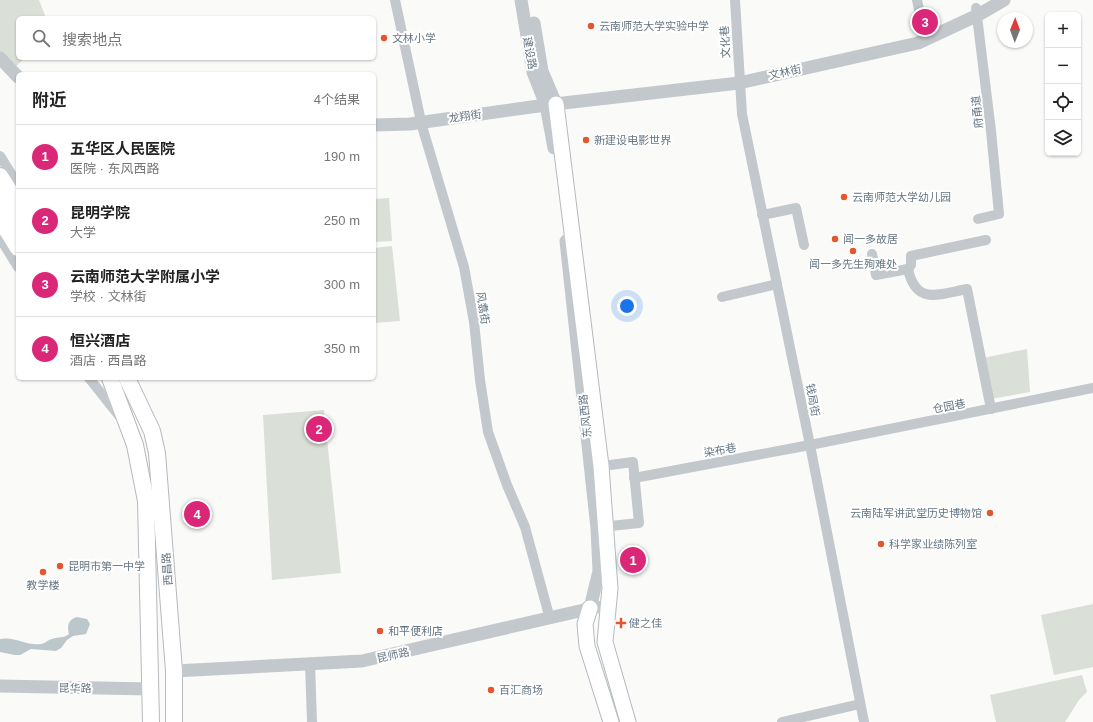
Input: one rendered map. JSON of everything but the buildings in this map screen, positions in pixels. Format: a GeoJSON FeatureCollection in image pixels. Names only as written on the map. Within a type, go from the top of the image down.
{"type":"FeatureCollection","features":[{"type":"Feature","properties":{"kind":"main road","name":"东风西路"},"geometry":{"type":"LineString","coordinates":[[550,102],[610,588],[605,642],[628,722]]}},
{"type":"Feature","properties":{"kind":"main road"},"geometry":{"type":"LineString","coordinates":[[0,176],[16,201]]}},
{"type":"Feature","properties":{"kind":"main road"},"geometry":{"type":"LineString","coordinates":[[0,198],[16,223]]}},
{"type":"Feature","properties":{"kind":"main road"},"geometry":{"type":"LineString","coordinates":[[0,219],[16,245]]}},
{"type":"Feature","properties":{"kind":"main road","name":"西昌路"},"geometry":{"type":"LineString","coordinates":[[100,380],[127,424]]}},
{"type":"Feature","properties":{"kind":"main road","name":"西昌路"},"geometry":{"type":"LineString","coordinates":[[111,380],[138,459],[146,501],[151,722]]}},
{"type":"Feature","properties":{"kind":"main road","name":"西昌路"},"geometry":{"type":"LineString","coordinates":[[117,380],[146,418]]}},
{"type":"Feature","properties":{"kind":"main road","name":"西昌路"},"geometry":{"type":"LineString","coordinates":[[128,380],[152,431],[161,478],[174,671],[174,722]]}},
{"type":"Feature","properties":{"kind":"main road","name":"东风西路"},"geometry":{"type":"LineString","coordinates":[[590,608],[585,624],[588,646],[611,722]]}},
{"type":"Feature","properties":{"kind":"street","name":"风翥街"},"geometry":{"type":"LineString","coordinates":[[395,0],[421,122],[464,266],[474,322],[480,380],[488,432],[507,485],[525,526],[550,619]]}},
{"type":"Feature","properties":{"kind":"street","name":"建设路"},"geometry":{"type":"LineString","coordinates":[[521,0],[533,72],[550,102]]}},
{"type":"Feature","properties":{"kind":"street","name":"建设路"},"geometry":{"type":"LineString","coordinates":[[530,0],[542,71],[550,102]]}},
{"type":"Feature","properties":{"kind":"street","name":"文化巷"},"geometry":{"type":"LineString","coordinates":[[735,0],[739,79]]}},
{"type":"Feature","properties":{"kind":"street"},"geometry":{"type":"LineString","coordinates":[[917,0],[924,36]]}},
{"type":"Feature","properties":{"kind":"street","name":"文林街"},"geometry":{"type":"LineString","coordinates":[[977,12],[990,0]]}},
{"type":"Feature","properties":{"kind":"street","name":"文林街"},"geometry":{"type":"LineString","coordinates":[[550,102],[739,79],[915,43],[924,36],[1004,0]]}},
{"type":"Feature","properties":{"kind":"street","name":"府甬道"},"geometry":{"type":"LineString","coordinates":[[977,12],[999,214],[978,219]]}},
{"type":"Feature","properties":{"kind":"street"},"geometry":{"type":"LineString","coordinates":[[0,58],[16,75]]}},
{"type":"Feature","properties":{"kind":"street"},"geometry":{"type":"LineString","coordinates":[[0,69],[16,85]]}},
{"type":"Feature","properties":{"kind":"street","name":"钱局街"},"geometry":{"type":"LineString","coordinates":[[739,79],[742,114],[762,215],[778,284],[864,722]]}},
{"type":"Feature","properties":{"kind":"street","name":"龙翔街"},"geometry":{"type":"LineString","coordinates":[[376,125],[421,122],[550,102]]}},
{"type":"Feature","properties":{"kind":"street","name":"龙翔街"},"geometry":{"type":"LineString","coordinates":[[376,120],[421,122]]}},
{"type":"Feature","properties":{"kind":"street"},"geometry":{"type":"LineString","coordinates":[[0,156],[16,182]]}},
{"type":"Feature","properties":{"kind":"street"},"geometry":{"type":"LineString","coordinates":[[762,215],[796,208],[804,245]]}},
{"type":"Feature","properties":{"kind":"street"},"geometry":{"type":"LineString","coordinates":[[0,238],[16,264]]}},
{"type":"Feature","properties":{"kind":"street"},"geometry":{"type":"LineString","coordinates":[[908,270],[911,265],[911,256],[986,240]]}},
{"type":"Feature","properties":{"kind":"street"},"geometry":{"type":"LineString","coordinates":[[872,254],[876,275],[908,270]]}},
{"type":"Feature","properties":{"kind":"street"},"geometry":{"type":"LineString","coordinates":[[908,270],[915,289],[922,294],[931,295],[967,289],[991,409]]}},
{"type":"Feature","properties":{"kind":"street"},"geometry":{"type":"LineString","coordinates":[[722,297],[778,284]]}},
{"type":"Feature","properties":{"kind":"street"},"geometry":{"type":"LineString","coordinates":[[91,380],[127,424]]}},
{"type":"Feature","properties":{"kind":"street"},"geometry":{"type":"LineString","coordinates":[[134,380],[146,418]]}},
{"type":"Feature","properties":{"kind":"street","name":"仓园巷"},"geometry":{"type":"LineString","coordinates":[[810,445],[1093,388]]}},
{"type":"Feature","properties":{"kind":"street","name":"染布巷"},"geometry":{"type":"LineString","coordinates":[[634,478],[810,445]]}},
{"type":"Feature","properties":{"kind":"street"},"geometry":{"type":"LineString","coordinates":[[596,467],[633,462],[639,523],[602,527]]}},
{"type":"Feature","properties":{"kind":"street","name":"东风西路"},"geometry":{"type":"LineString","coordinates":[[590,608],[599,571],[602,527]]}},
{"type":"Feature","properties":{"kind":"street","name":"昆师路"},"geometry":{"type":"LineString","coordinates":[[174,671],[362,661],[550,619],[590,608],[608,606]]}},
{"type":"Feature","properties":{"kind":"street"},"geometry":{"type":"LineString","coordinates":[[310,663],[312,722]]}},
{"type":"Feature","properties":{"kind":"street","name":"昆华路"},"geometry":{"type":"LineString","coordinates":[[0,686],[150,689]]}},
{"type":"Feature","properties":{"kind":"street"},"geometry":{"type":"LineString","coordinates":[[782,722],[860,704]]}},
{"type":"Feature","properties":{"kind":"shaded area"},"geometry":{"type":"Polygon","coordinates":[[[0,0],[39,0],[45,16],[16,16],[16,60],[23,60],[13,69],[0,55],[0,0]]]}},
{"type":"Feature","properties":{"kind":"shaded area"},"geometry":{"type":"Polygon","coordinates":[[[389,198],[392,241],[376,242],[376,199],[389,198]]]}},
{"type":"Feature","properties":{"kind":"shaded area"},"geometry":{"type":"Polygon","coordinates":[[[392,246],[400,321],[376,323],[376,248],[392,246]]]}},
{"type":"Feature","properties":{"kind":"shaded area"},"geometry":{"type":"Polygon","coordinates":[[[1027,349],[1030,392],[991,399],[983,358],[1027,349]]]}},
{"type":"Feature","properties":{"kind":"shaded area"},"geometry":{"type":"Polygon","coordinates":[[[324,410],[341,573],[272,580],[263,415],[324,410]]]}},
{"type":"Feature","properties":{"kind":"shaded area"},"geometry":{"type":"Polygon","coordinates":[[[1093,604],[1093,667],[1054,675],[1041,615],[1093,604]]]}},
{"type":"Feature","properties":{"kind":"shaded area"},"geometry":{"type":"Polygon","coordinates":[[[77,617],[87,619],[90,624],[86,634],[73,636],[56,651],[31,649],[20,655],[0,652],[0,639],[5,638],[30,644],[42,644],[54,638],[65,636],[69,634],[68,626],[70,621],[77,617]]]}},
{"type":"Feature","properties":{"kind":"shaded area"},"geometry":{"type":"Polygon","coordinates":[[[1082,675],[1087,692],[1079,700],[1065,722],[996,722],[990,695],[1082,675]]]}},
{"type":"Feature","properties":{"kind":"place","name":"云南师范大学附属小学"},"geometry":{"type":"Point","coordinates":[925,22]}},
{"type":"Feature","properties":{"kind":"place","name":"云南师范大学实验中学"},"geometry":{"type":"Point","coordinates":[591,26]}},
{"type":"Feature","properties":{"kind":"place","name":"文林小学"},"geometry":{"type":"Point","coordinates":[384,38]}},
{"type":"Feature","properties":{"kind":"place","name":"新建设电影世界"},"geometry":{"type":"Point","coordinates":[586,140]}},
{"type":"Feature","properties":{"kind":"place","name":"云南师范大学幼儿园"},"geometry":{"type":"Point","coordinates":[844,197]}},
{"type":"Feature","properties":{"kind":"place","name":"闻一多故居"},"geometry":{"type":"Point","coordinates":[835,239]}},
{"type":"Feature","properties":{"kind":"place","name":"闻一多先生殉难处"},"geometry":{"type":"Point","coordinates":[853,251]}},
{"type":"Feature","properties":{"kind":"place","name":"昆明学院"},"geometry":{"type":"Point","coordinates":[319,429]}},
{"type":"Feature","properties":{"kind":"place","name":"云南陆军讲武堂历史博物馆"},"geometry":{"type":"Point","coordinates":[990,513]}},
{"type":"Feature","properties":{"kind":"place","name":"恒兴酒店"},"geometry":{"type":"Point","coordinates":[197,514]}},
{"type":"Feature","properties":{"kind":"place","name":"科学家业绩陈列室"},"geometry":{"type":"Point","coordinates":[881,544]}},
{"type":"Feature","properties":{"kind":"place","name":"五华区人民医院"},"geometry":{"type":"Point","coordinates":[633,560]}},
{"type":"Feature","properties":{"kind":"place","name":"昆明市第一中学"},"geometry":{"type":"Point","coordinates":[60,566]}},
{"type":"Feature","properties":{"kind":"place","name":"教学楼"},"geometry":{"type":"Point","coordinates":[43,572]}},
{"type":"Feature","properties":{"kind":"place","name":"健之佳"},"geometry":{"type":"Point","coordinates":[621,623]}},
{"type":"Feature","properties":{"kind":"place","name":"和平便利店"},"geometry":{"type":"Point","coordinates":[380,631]}},
{"type":"Feature","properties":{"kind":"place","name":"百汇商场"},"geometry":{"type":"Point","coordinates":[491,690]}}]}
